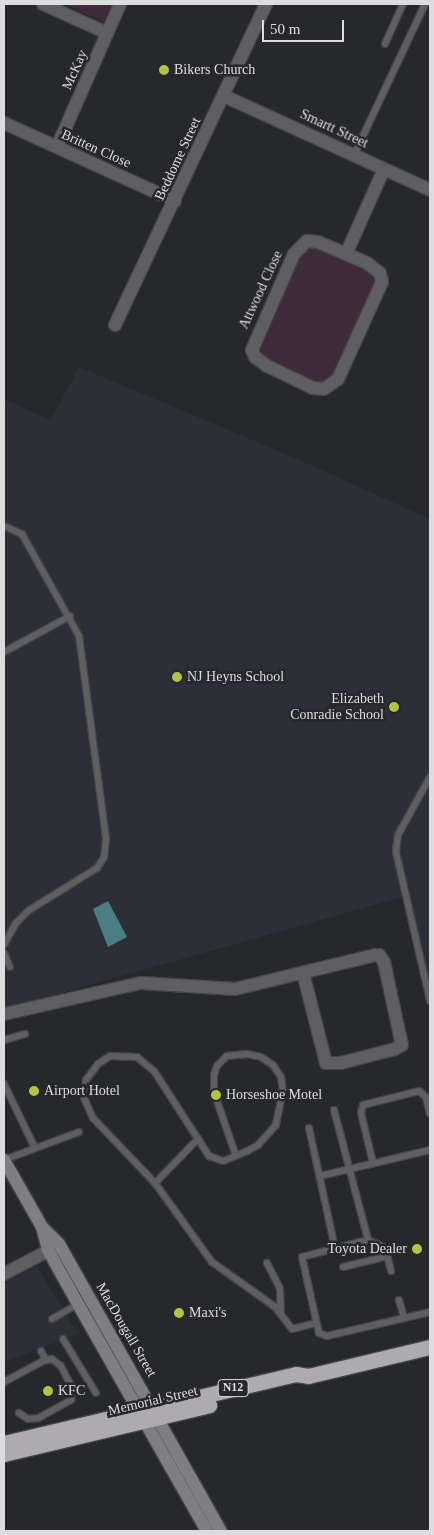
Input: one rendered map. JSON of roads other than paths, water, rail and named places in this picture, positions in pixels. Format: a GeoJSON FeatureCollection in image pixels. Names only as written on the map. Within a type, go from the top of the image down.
{"type":"FeatureCollection","features":[{"type":"Feature","properties":{"kind":"highway","name":"Memorial Street"},"geometry":{"type":"LineString","coordinates":[[4,1454],[296,1374],[308,1376],[430,1347]]}},
{"type":"Feature","properties":{"kind":"highway","name":"Memorial Street"},"geometry":{"type":"LineString","coordinates":[[4,1443],[149,1413]]}},
{"type":"Feature","properties":{"kind":"street"},"geometry":{"type":"LineString","coordinates":[[42,4],[108,33]]}},
{"type":"Feature","properties":{"kind":"street","name":"McKay"},"geometry":{"type":"LineString","coordinates":[[57,147],[120,4]]}},
{"type":"Feature","properties":{"kind":"street","name":"Beddome Street"},"geometry":{"type":"LineString","coordinates":[[115,325],[175,201],[266,4]]}},
{"type":"Feature","properties":{"kind":"street","name":"Smartt Street"},"geometry":{"type":"LineString","coordinates":[[224,96],[430,190]]}},
{"type":"Feature","properties":{"kind":"street","name":"Britten Close"},"geometry":{"type":"LineString","coordinates":[[4,123],[175,201]]}},
{"type":"Feature","properties":{"kind":"street"},"geometry":{"type":"LineString","coordinates":[[346,254],[384,169]]}},
{"type":"Feature","properties":{"kind":"street","name":"Attwood Close"},"geometry":{"type":"LineString","coordinates":[[312,241],[346,254],[376,269],[382,286],[334,384],[324,389],[313,388],[258,360],[252,353],[253,342],[299,246],[312,241]]}},
{"type":"Feature","properties":{"kind":"street"},"geometry":{"type":"LineString","coordinates":[[4,1014],[141,983],[231,990],[303,973],[381,956],[402,1044],[395,1049],[341,1063],[326,1062],[303,973]]}},
{"type":"Feature","properties":{"kind":"street","name":"MacDougall Street"},"geometry":{"type":"LineString","coordinates":[[4,1160],[149,1413],[221,1531]]}},
{"type":"Feature","properties":{"kind":"street"},"geometry":{"type":"LineString","coordinates":[[4,1274],[54,1247]]}},
{"type":"Feature","properties":{"kind":"street","name":"MacDougall Street"},"geometry":{"type":"LineString","coordinates":[[54,1247],[78,1304],[149,1413],[207,1531]]}},
{"type":"Feature","properties":{"kind":"lane"},"geometry":{"type":"LineString","coordinates":[[385,44],[403,4]]}},
{"type":"Feature","properties":{"kind":"lane"},"geometry":{"type":"LineString","coordinates":[[354,155],[422,5]]}},
{"type":"Feature","properties":{"kind":"lane"},"geometry":{"type":"LineString","coordinates":[[4,526],[22,534],[70,616],[80,645],[106,851],[101,863],[92,872],[22,916],[4,945]]}},
{"type":"Feature","properties":{"kind":"lane"},"geometry":{"type":"LineString","coordinates":[[4,652],[70,616]]}},
{"type":"Feature","properties":{"kind":"lane"},"geometry":{"type":"LineString","coordinates":[[430,777],[398,835],[396,852],[430,1001]]}},
{"type":"Feature","properties":{"kind":"lane"},"geometry":{"type":"LineString","coordinates":[[4,953],[10,967]]}},
{"type":"Feature","properties":{"kind":"lane"},"geometry":{"type":"LineString","coordinates":[[4,1040],[25,1034]]}},
{"type":"Feature","properties":{"kind":"lane"},"geometry":{"type":"LineString","coordinates":[[236,1156],[214,1092],[213,1078],[217,1066],[227,1056],[247,1054],[273,1065],[281,1077],[283,1092],[273,1130],[258,1145],[236,1156],[216,1160],[198,1139],[149,1066],[137,1057],[123,1054],[110,1056],[98,1064],[85,1085],[86,1106],[93,1118],[155,1183],[212,1262],[281,1313],[292,1329],[316,1323]]}},
{"type":"Feature","properties":{"kind":"lane"},"geometry":{"type":"LineString","coordinates":[[4,1084],[34,1148]]}},
{"type":"Feature","properties":{"kind":"lane"},"geometry":{"type":"LineString","coordinates":[[373,1164],[361,1113],[363,1105],[419,1091],[426,1097],[430,1114]]}},
{"type":"Feature","properties":{"kind":"lane"},"geometry":{"type":"LineString","coordinates":[[334,1110],[368,1240]]}},
{"type":"Feature","properties":{"kind":"lane"},"geometry":{"type":"LineString","coordinates":[[309,1128],[335,1248]]}},
{"type":"Feature","properties":{"kind":"lane"},"geometry":{"type":"LineString","coordinates":[[4,1160],[79,1132]]}},
{"type":"Feature","properties":{"kind":"lane"},"geometry":{"type":"LineString","coordinates":[[155,1183],[198,1139]]}},
{"type":"Feature","properties":{"kind":"lane"},"geometry":{"type":"LineString","coordinates":[[320,1176],[430,1150]]}},
{"type":"Feature","properties":{"kind":"lane"},"geometry":{"type":"LineString","coordinates":[[391,1271],[384,1246],[368,1240],[301,1258],[319,1333],[327,1336],[430,1312]]}},
{"type":"Feature","properties":{"kind":"lane"},"geometry":{"type":"LineString","coordinates":[[343,1267],[388,1256]]}},
{"type":"Feature","properties":{"kind":"lane"},"geometry":{"type":"LineString","coordinates":[[267,1263],[280,1288],[281,1313]]}},
{"type":"Feature","properties":{"kind":"lane"},"geometry":{"type":"LineString","coordinates":[[399,1300],[404,1318]]}},
{"type":"Feature","properties":{"kind":"lane"},"geometry":{"type":"LineString","coordinates":[[52,1319],[78,1304]]}},
{"type":"Feature","properties":{"kind":"lane"},"geometry":{"type":"LineString","coordinates":[[63,1339],[96,1393]]}},
{"type":"Feature","properties":{"kind":"lane"},"geometry":{"type":"LineString","coordinates":[[41,1351],[46,1360]]}},
{"type":"Feature","properties":{"kind":"lane"},"geometry":{"type":"LineString","coordinates":[[4,1382],[46,1360],[55,1360],[61,1366],[74,1396],[36,1419],[19,1413]]}},
{"type":"Feature","properties":{"kind":"water"},"geometry":{"type":"Polygon","coordinates":[[[108,901],[127,937],[108,947],[93,909],[108,901]]]}},
{"type":"Feature","properties":{"kind":"place","name":"Bikers Church"},"geometry":{"type":"Point","coordinates":[164,70]}},
{"type":"Feature","properties":{"kind":"place","name":"NJ Heyns School"},"geometry":{"type":"Point","coordinates":[177,677]}},
{"type":"Feature","properties":{"kind":"place","name":"Elizabeth Conradie School"},"geometry":{"type":"Point","coordinates":[394,707]}},
{"type":"Feature","properties":{"kind":"place","name":"Airport Hotel"},"geometry":{"type":"Point","coordinates":[34,1091]}},
{"type":"Feature","properties":{"kind":"place","name":"Horseshoe Motel"},"geometry":{"type":"Point","coordinates":[216,1095]}},
{"type":"Feature","properties":{"kind":"place","name":"Toyota Dealer"},"geometry":{"type":"Point","coordinates":[417,1249]}},
{"type":"Feature","properties":{"kind":"place","name":"Maxi's"},"geometry":{"type":"Point","coordinates":[179,1313]}},
{"type":"Feature","properties":{"kind":"place","name":"KFC"},"geometry":{"type":"Point","coordinates":[48,1391]}}]}
